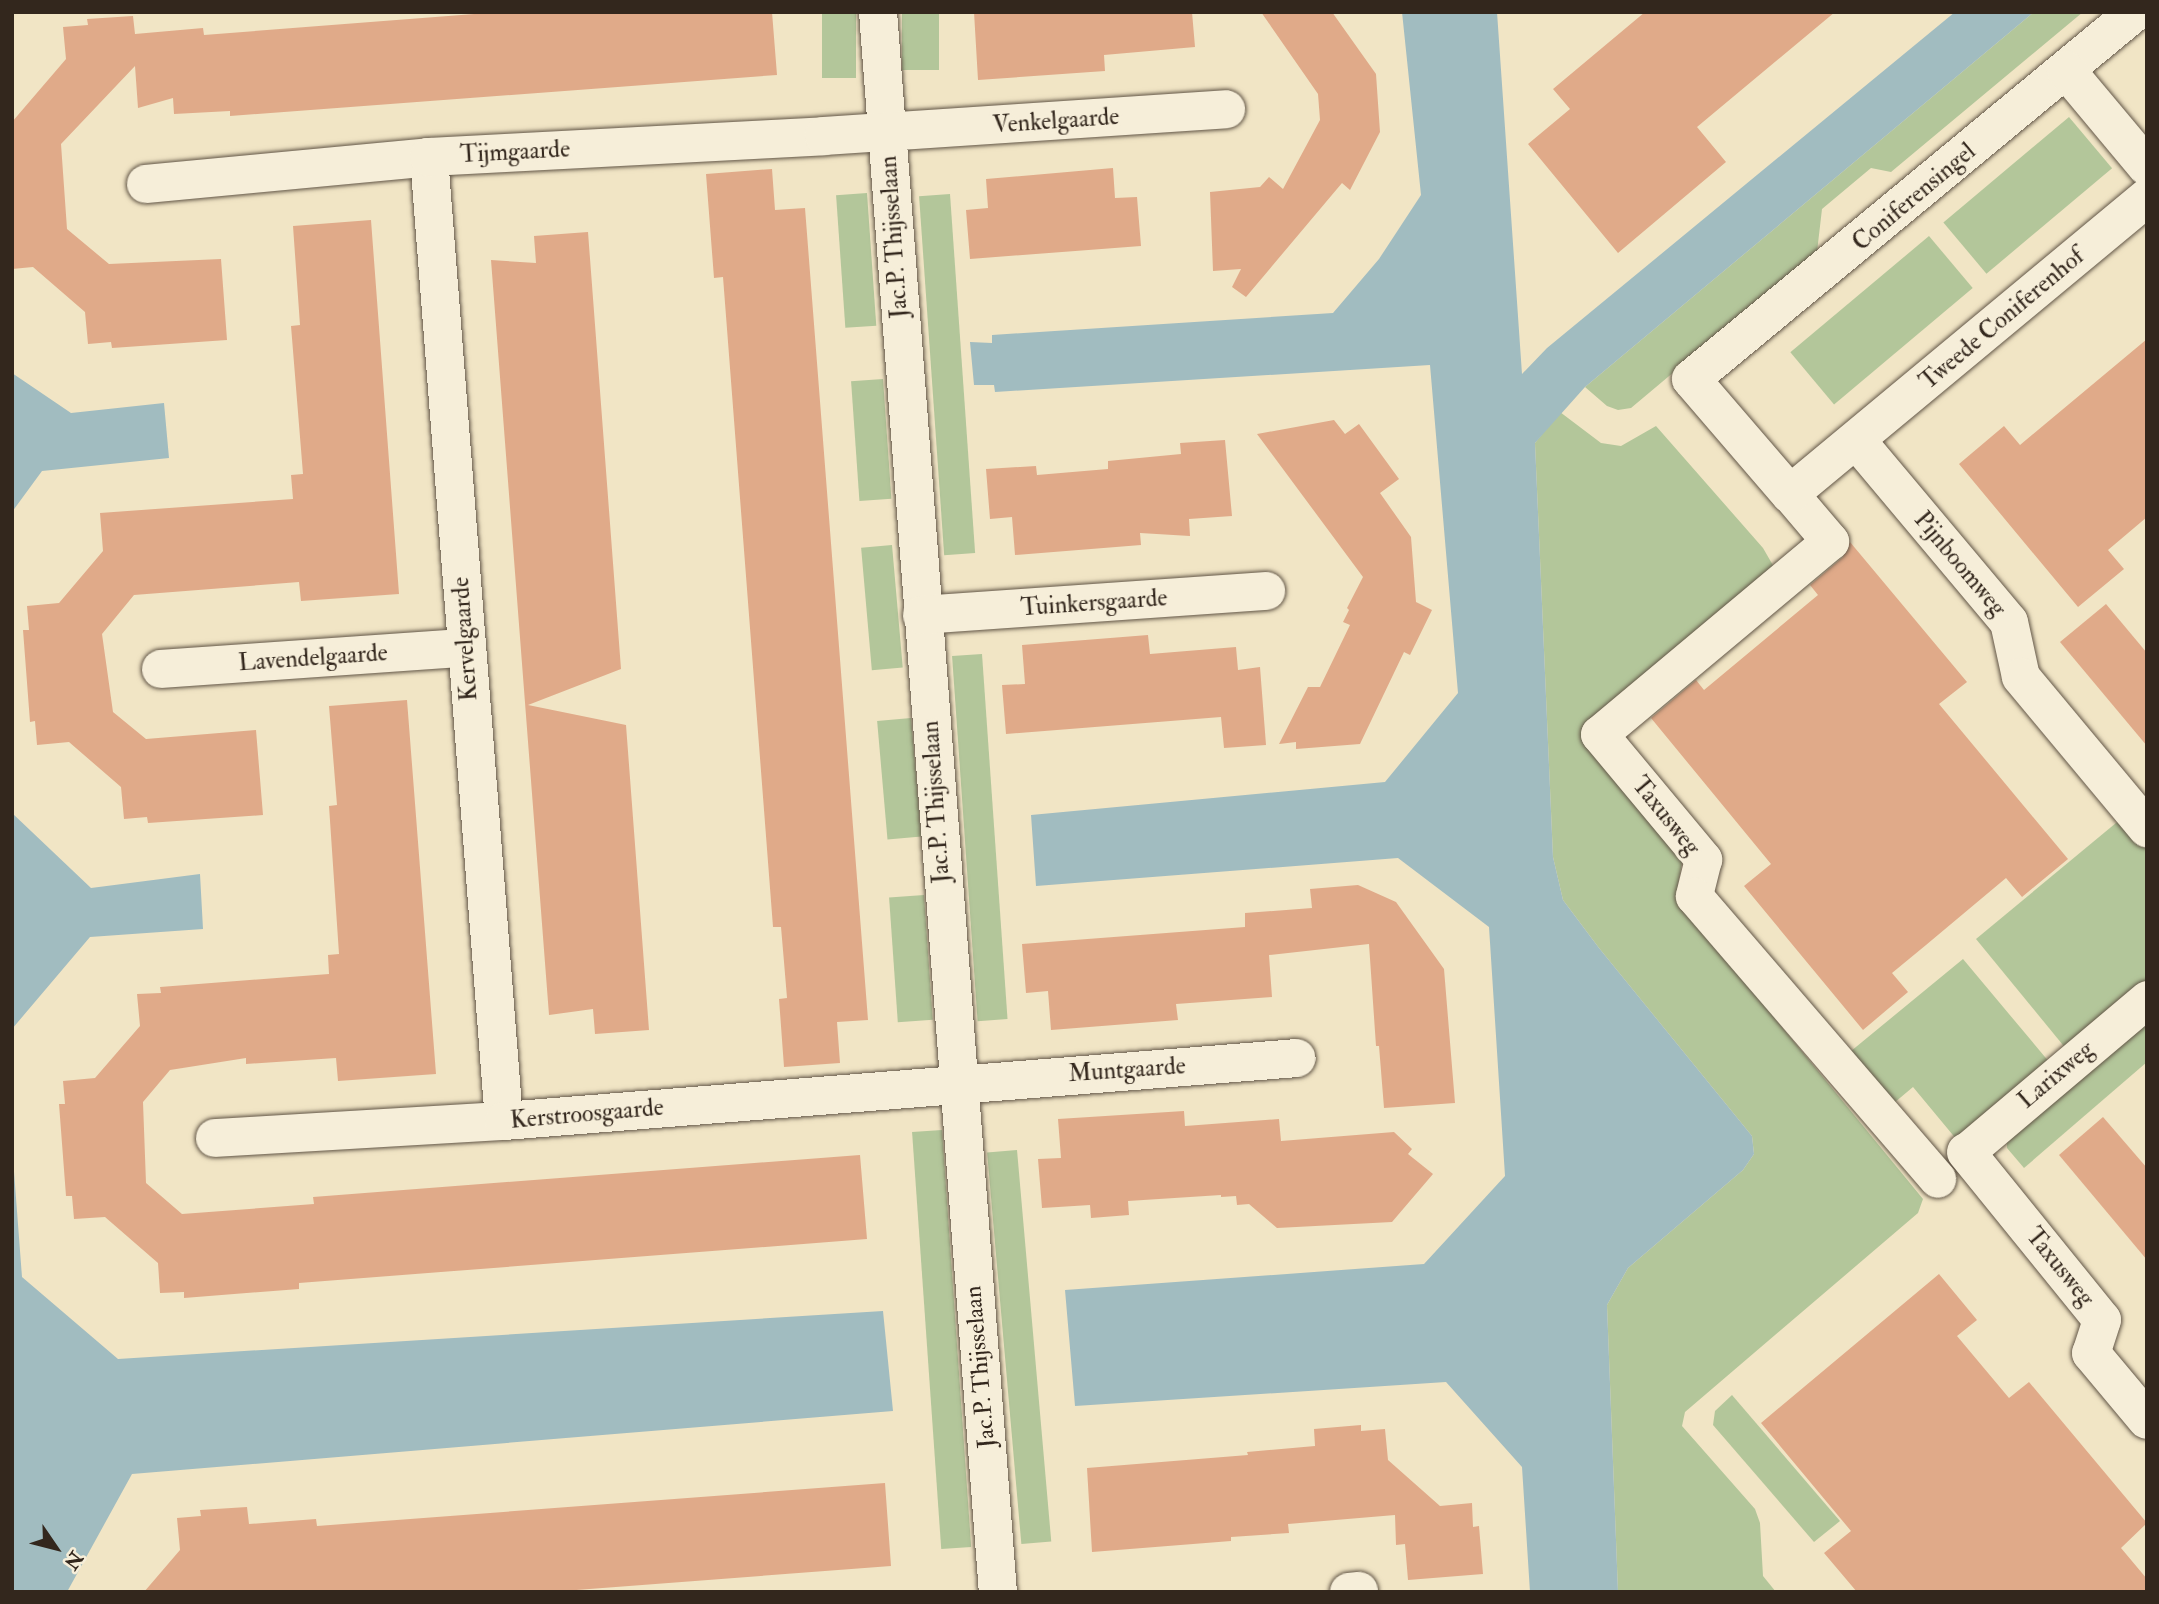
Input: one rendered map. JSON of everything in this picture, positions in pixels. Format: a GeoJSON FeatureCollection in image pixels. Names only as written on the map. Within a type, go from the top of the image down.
{"type":"FeatureCollection","features":[{"type":"Feature","properties":{"kind":"street","name":"Jac.P. Thijsselaan"},"geometry":{"type":"LineString","coordinates":[[878,12],[998,1592]]}},
{"type":"Feature","properties":{"kind":"street","name":"Coniferensingel"},"geometry":{"type":"LineString","coordinates":[[1790,494],[1691,379],[2135,12]]}},
{"type":"Feature","properties":{"kind":"street"},"geometry":{"type":"LineString","coordinates":[[2066,69],[2147,167]]}},
{"type":"Feature","properties":{"kind":"street","name":"Venkelgaarde"},"geometry":{"type":"LineString","coordinates":[[886,131],[1226,109]]}},
{"type":"Feature","properties":{"kind":"street","name":"Tijmgaarde"},"geometry":{"type":"LineString","coordinates":[[146,184],[429,157],[886,131]]}},
{"type":"Feature","properties":{"kind":"street","name":"Kervelgaarde"},"geometry":{"type":"LineString","coordinates":[[429,157],[465,648],[504,1121]]}},
{"type":"Feature","properties":{"kind":"street","name":"Tweede Coniferenhof"},"geometry":{"type":"LineString","coordinates":[[1790,494],[2147,198]]}},
{"type":"Feature","properties":{"kind":"street","name":"Pijnboomweg"},"geometry":{"type":"LineString","coordinates":[[1857,441],[2009,622],[2021,677],[2147,828]]}},
{"type":"Feature","properties":{"kind":"street","name":"Taxusweg"},"geometry":{"type":"LineString","coordinates":[[1790,494],[1830,541],[1599,734],[1703,859],[1694,896],[1937,1179]]}},
{"type":"Feature","properties":{"kind":"street","name":"Tuinkersgaarde"},"geometry":{"type":"LineString","coordinates":[[922,615],[1266,592]]}},
{"type":"Feature","properties":{"kind":"street","name":"Lavendelgaarde"},"geometry":{"type":"LineString","coordinates":[[160,669],[465,648]]}},
{"type":"Feature","properties":{"kind":"street","name":"Larixweg"},"geometry":{"type":"LineString","coordinates":[[1966,1152],[2147,999]]}},
{"type":"Feature","properties":{"kind":"street","name":"Muntgaarde"},"geometry":{"type":"LineString","coordinates":[[958,1084],[1297,1058]]}},
{"type":"Feature","properties":{"kind":"street","name":"Kerstroosgaarde"},"geometry":{"type":"LineString","coordinates":[[215,1138],[504,1121],[958,1084]]}},
{"type":"Feature","properties":{"kind":"street","name":"Taxusweg"},"geometry":{"type":"LineString","coordinates":[[1966,1152],[2102,1320],[2091,1353],[2147,1420]]}},
{"type":"Feature","properties":{"kind":"green space"},"geometry":{"type":"Polygon","coordinates":[[[822,12],[856,12],[856,78],[822,78],[822,12]]]}},
{"type":"Feature","properties":{"kind":"green space"},"geometry":{"type":"Polygon","coordinates":[[[902,12],[939,12],[939,70],[902,70],[902,12]]]}},
{"type":"Feature","properties":{"kind":"green space"},"geometry":{"type":"Polygon","coordinates":[[[2034,12],[2083,12],[1891,172],[1871,168],[1822,209],[1817,252],[1631,408],[1618,410],[1607,406],[1585,387],[2034,12]]]}},
{"type":"Feature","properties":{"kind":"green space"},"geometry":{"type":"Polygon","coordinates":[[[2069,117],[2112,168],[1986,274],[1943,222],[2069,117]]]}},
{"type":"Feature","properties":{"kind":"green space"},"geometry":{"type":"Polygon","coordinates":[[[867,193],[876,326],[845,328],[836,195],[867,193]]]}},
{"type":"Feature","properties":{"kind":"green space"},"geometry":{"type":"Polygon","coordinates":[[[950,194],[975,553],[944,555],[919,196],[950,194]]]}},
{"type":"Feature","properties":{"kind":"green space"},"geometry":{"type":"Polygon","coordinates":[[[1929,236],[1973,288],[1834,404],[1790,352],[1929,236]]]}},
{"type":"Feature","properties":{"kind":"green space"},"geometry":{"type":"Polygon","coordinates":[[[883,379],[891,499],[859,501],[851,381],[883,379]]]}},
{"type":"Feature","properties":{"kind":"green space"},"geometry":{"type":"Polygon","coordinates":[[[1560,412],[1601,443],[1621,446],[1656,426],[1763,548],[1778,574],[1586,739],[1683,856],[1676,898],[1923,1199],[1918,1213],[1685,1412],[1682,1426],[1755,1509],[1760,1523],[1763,1576],[1776,1592],[1618,1592],[1607,1305],[1628,1268],[1743,1170],[1754,1154],[1752,1136],[1563,900],[1553,857],[1535,443],[1560,412]]]}},
{"type":"Feature","properties":{"kind":"green space"},"geometry":{"type":"Polygon","coordinates":[[[892,545],[903,668],[872,670],[861,548],[892,545]]]}},
{"type":"Feature","properties":{"kind":"green space"},"geometry":{"type":"Polygon","coordinates":[[[982,654],[1008,1019],[978,1021],[952,656],[982,654]]]}},
{"type":"Feature","properties":{"kind":"green space"},"geometry":{"type":"Polygon","coordinates":[[[911,718],[921,837],[888,840],[877,721],[911,718]]]}},
{"type":"Feature","properties":{"kind":"green space"},"geometry":{"type":"Polygon","coordinates":[[[2122,818],[2147,848],[2147,984],[2067,1050],[1976,939],[2122,818]]]}},
{"type":"Feature","properties":{"kind":"green space"},"geometry":{"type":"Polygon","coordinates":[[[924,895],[933,1020],[898,1022],[889,897],[924,895]]]}},
{"type":"Feature","properties":{"kind":"green space"},"geometry":{"type":"Polygon","coordinates":[[[1963,959],[2050,1063],[1957,1140],[1913,1087],[1888,1108],[1845,1056],[1963,959]]]}},
{"type":"Feature","properties":{"kind":"green space"},"geometry":{"type":"Polygon","coordinates":[[[2147,1015],[2147,1062],[2024,1168],[2007,1148],[2007,1139],[2147,1015]]]}},
{"type":"Feature","properties":{"kind":"green space"},"geometry":{"type":"Polygon","coordinates":[[[942,1130],[971,1547],[941,1549],[912,1132],[942,1130]]]}},
{"type":"Feature","properties":{"kind":"green space"},"geometry":{"type":"Polygon","coordinates":[[[1017,1150],[1051,1542],[1021,1544],[987,1153],[1017,1150]]]}},
{"type":"Feature","properties":{"kind":"green space"},"geometry":{"type":"Polygon","coordinates":[[[1732,1395],[1840,1521],[1814,1542],[1713,1425],[1715,1411],[1732,1395]]]}},
{"type":"Feature","properties":{"kind":"water"},"geometry":{"type":"Polygon","coordinates":[[[1402,12],[1497,12],[1522,374],[1547,348],[1955,12],[2034,12],[1585,387],[1535,443],[1553,857],[1563,900],[1752,1136],[1754,1154],[1743,1170],[1628,1268],[1607,1305],[1618,1592],[1530,1592],[1522,1467],[1446,1382],[1075,1406],[1065,1290],[1424,1264],[1505,1176],[1489,927],[1398,858],[1036,886],[1031,815],[1385,782],[1458,693],[1430,365],[995,392],[994,385],[974,385],[970,342],[992,343],[992,335],[1333,313],[1379,259],[1421,195],[1402,12]]]}},
{"type":"Feature","properties":{"kind":"water"},"geometry":{"type":"Polygon","coordinates":[[[12,373],[71,413],[164,403],[169,458],[42,471],[12,512],[12,373]]]}},
{"type":"Feature","properties":{"kind":"water"},"geometry":{"type":"Polygon","coordinates":[[[12,813],[91,888],[200,874],[203,929],[90,937],[12,1029],[12,813]]]}},
{"type":"Feature","properties":{"kind":"water"},"geometry":{"type":"Polygon","coordinates":[[[12,1145],[22,1277],[118,1359],[883,1311],[893,1411],[132,1474],[67,1592],[12,1592],[12,1145]]]}},
{"type":"Feature","properties":{"kind":"building"},"geometry":{"type":"Polygon","coordinates":[[[500,12],[772,12],[777,75],[230,116],[230,111],[174,114],[173,98],[138,108],[135,66],[61,144],[67,229],[109,264],[221,259],[227,340],[112,348],[111,342],[88,344],[85,312],[33,267],[12,269],[12,122],[66,59],[63,27],[88,25],[87,19],[133,16],[135,34],[203,28],[204,35],[500,12]]]}},
{"type":"Feature","properties":{"kind":"building"},"geometry":{"type":"Polygon","coordinates":[[[974,12],[1192,12],[1195,47],[1104,55],[1105,71],[978,80],[974,12]]]}},
{"type":"Feature","properties":{"kind":"building"},"geometry":{"type":"Polygon","coordinates":[[[1261,12],[1332,12],[1376,74],[1380,132],[1350,190],[1342,183],[1246,297],[1232,287],[1241,269],[1213,271],[1210,192],[1260,187],[1269,177],[1283,189],[1320,120],[1318,94],[1261,12]]]}},
{"type":"Feature","properties":{"kind":"building"},"geometry":{"type":"Polygon","coordinates":[[[1645,12],[1835,12],[1697,127],[1726,162],[1618,253],[1528,144],[1570,109],[1553,89],[1645,12]]]}},
{"type":"Feature","properties":{"kind":"building"},"geometry":{"type":"Polygon","coordinates":[[[1113,168],[1115,198],[1137,197],[1141,246],[970,259],[966,210],[988,208],[986,179],[1113,168]]]}},
{"type":"Feature","properties":{"kind":"building"},"geometry":{"type":"Polygon","coordinates":[[[772,169],[775,210],[805,208],[868,1020],[837,1022],[840,1063],[784,1067],[779,999],[787,998],[781,927],[773,927],[723,277],[714,278],[706,174],[772,169]]]}},
{"type":"Feature","properties":{"kind":"building"},"geometry":{"type":"Polygon","coordinates":[[[371,220],[399,594],[301,601],[299,582],[134,595],[102,634],[113,712],[146,739],[256,730],[263,815],[148,823],[147,817],[124,819],[121,787],[69,742],[37,745],[35,721],[30,722],[23,630],[29,630],[27,606],[59,603],[103,551],[100,513],[293,499],[291,475],[303,474],[291,326],[300,325],[293,226],[371,220]]]}},
{"type":"Feature","properties":{"kind":"building"},"geometry":{"type":"Polygon","coordinates":[[[588,232],[621,669],[528,705],[626,725],[649,1030],[595,1034],[593,1009],[549,1015],[491,260],[536,263],[534,236],[588,232]]]}},
{"type":"Feature","properties":{"kind":"building"},"geometry":{"type":"Polygon","coordinates":[[[2147,339],[2147,517],[2108,550],[2124,569],[2078,607],[1959,464],[2004,426],[2020,445],[2147,339]]]}},
{"type":"Feature","properties":{"kind":"building"},"geometry":{"type":"Polygon","coordinates":[[[1334,420],[1345,434],[1359,424],[1399,479],[1380,493],[1411,537],[1416,602],[1432,610],[1410,655],[1404,652],[1360,744],[1296,749],[1296,742],[1279,744],[1308,687],[1320,687],[1350,625],[1343,622],[1363,577],[1257,434],[1334,420]]]}},
{"type":"Feature","properties":{"kind":"building"},"geometry":{"type":"Polygon","coordinates":[[[1225,440],[1232,516],[1189,519],[1190,536],[1140,533],[1141,545],[1015,555],[1012,517],[990,519],[986,469],[1036,466],[1037,475],[1108,469],[1108,461],[1181,454],[1180,443],[1225,440]]]}},
{"type":"Feature","properties":{"kind":"building"},"geometry":{"type":"Polygon","coordinates":[[[1850,542],[1967,682],[1939,704],[2068,859],[2022,897],[2006,878],[1892,973],[1908,992],[1863,1030],[1744,886],[1771,864],[1651,718],[1696,680],[1704,690],[1818,595],[1810,585],[1843,557],[1850,542]]]}},
{"type":"Feature","properties":{"kind":"building"},"geometry":{"type":"Polygon","coordinates":[[[2106,604],[2147,653],[2147,746],[2060,642],[2106,604]]]}},
{"type":"Feature","properties":{"kind":"building"},"geometry":{"type":"Polygon","coordinates":[[[1148,635],[1150,654],[1236,647],[1238,670],[1260,667],[1266,745],[1224,748],[1221,717],[1006,734],[1002,685],[1025,684],[1022,645],[1148,635]]]}},
{"type":"Feature","properties":{"kind":"building"},"geometry":{"type":"Polygon","coordinates":[[[407,700],[436,1074],[338,1081],[336,1058],[246,1064],[246,1058],[170,1070],[143,1102],[146,1183],[182,1214],[314,1204],[313,1197],[860,1155],[867,1239],[299,1283],[299,1289],[184,1298],[184,1292],[160,1293],[158,1263],[105,1217],[74,1219],[72,1196],[66,1196],[59,1104],[65,1104],[63,1081],[95,1078],[140,1026],[137,994],[161,993],[160,987],[329,974],[328,955],[339,954],[329,806],[337,805],[329,706],[407,700]]]}},
{"type":"Feature","properties":{"kind":"building"},"geometry":{"type":"Polygon","coordinates":[[[1358,885],[1396,902],[1444,969],[1455,1103],[1384,1108],[1379,1046],[1376,1046],[1369,944],[1269,955],[1272,997],[1176,1004],[1178,1020],[1051,1030],[1048,991],[1026,993],[1022,944],[1245,927],[1245,913],[1312,908],[1310,889],[1358,885]]]}},
{"type":"Feature","properties":{"kind":"building"},"geometry":{"type":"Polygon","coordinates":[[[1184,1111],[1185,1126],[1279,1119],[1281,1141],[1394,1132],[1412,1149],[1408,1154],[1433,1174],[1392,1222],[1277,1228],[1249,1204],[1237,1205],[1236,1196],[1221,1195],[1128,1201],[1129,1215],[1091,1218],[1090,1205],[1042,1208],[1038,1159],[1061,1158],[1058,1119],[1184,1111]]]}},
{"type":"Feature","properties":{"kind":"building"},"geometry":{"type":"Polygon","coordinates":[[[2103,1117],[2147,1168],[2147,1260],[2059,1155],[2103,1117]]]}},
{"type":"Feature","properties":{"kind":"building"},"geometry":{"type":"Polygon","coordinates":[[[1939,1274],[1977,1320],[1957,1336],[2009,1398],[2029,1382],[2147,1523],[2121,1548],[2147,1579],[2147,1592],[1857,1592],[1824,1553],[1851,1531],[1761,1423],[1939,1274]]]}},
{"type":"Feature","properties":{"kind":"building"},"geometry":{"type":"Polygon","coordinates":[[[1361,1425],[1361,1431],[1385,1429],[1388,1460],[1440,1506],[1472,1503],[1473,1527],[1479,1526],[1483,1574],[1408,1580],[1405,1544],[1396,1545],[1395,1515],[1288,1524],[1289,1533],[1231,1537],[1231,1541],[1092,1552],[1087,1468],[1248,1455],[1247,1452],[1315,1446],[1314,1429],[1361,1425]]]}},
{"type":"Feature","properties":{"kind":"building"},"geometry":{"type":"Polygon","coordinates":[[[885,1483],[891,1566],[550,1592],[144,1592],[180,1550],[177,1518],[201,1516],[200,1510],[247,1507],[249,1524],[316,1519],[317,1526],[885,1483]]]}}]}
